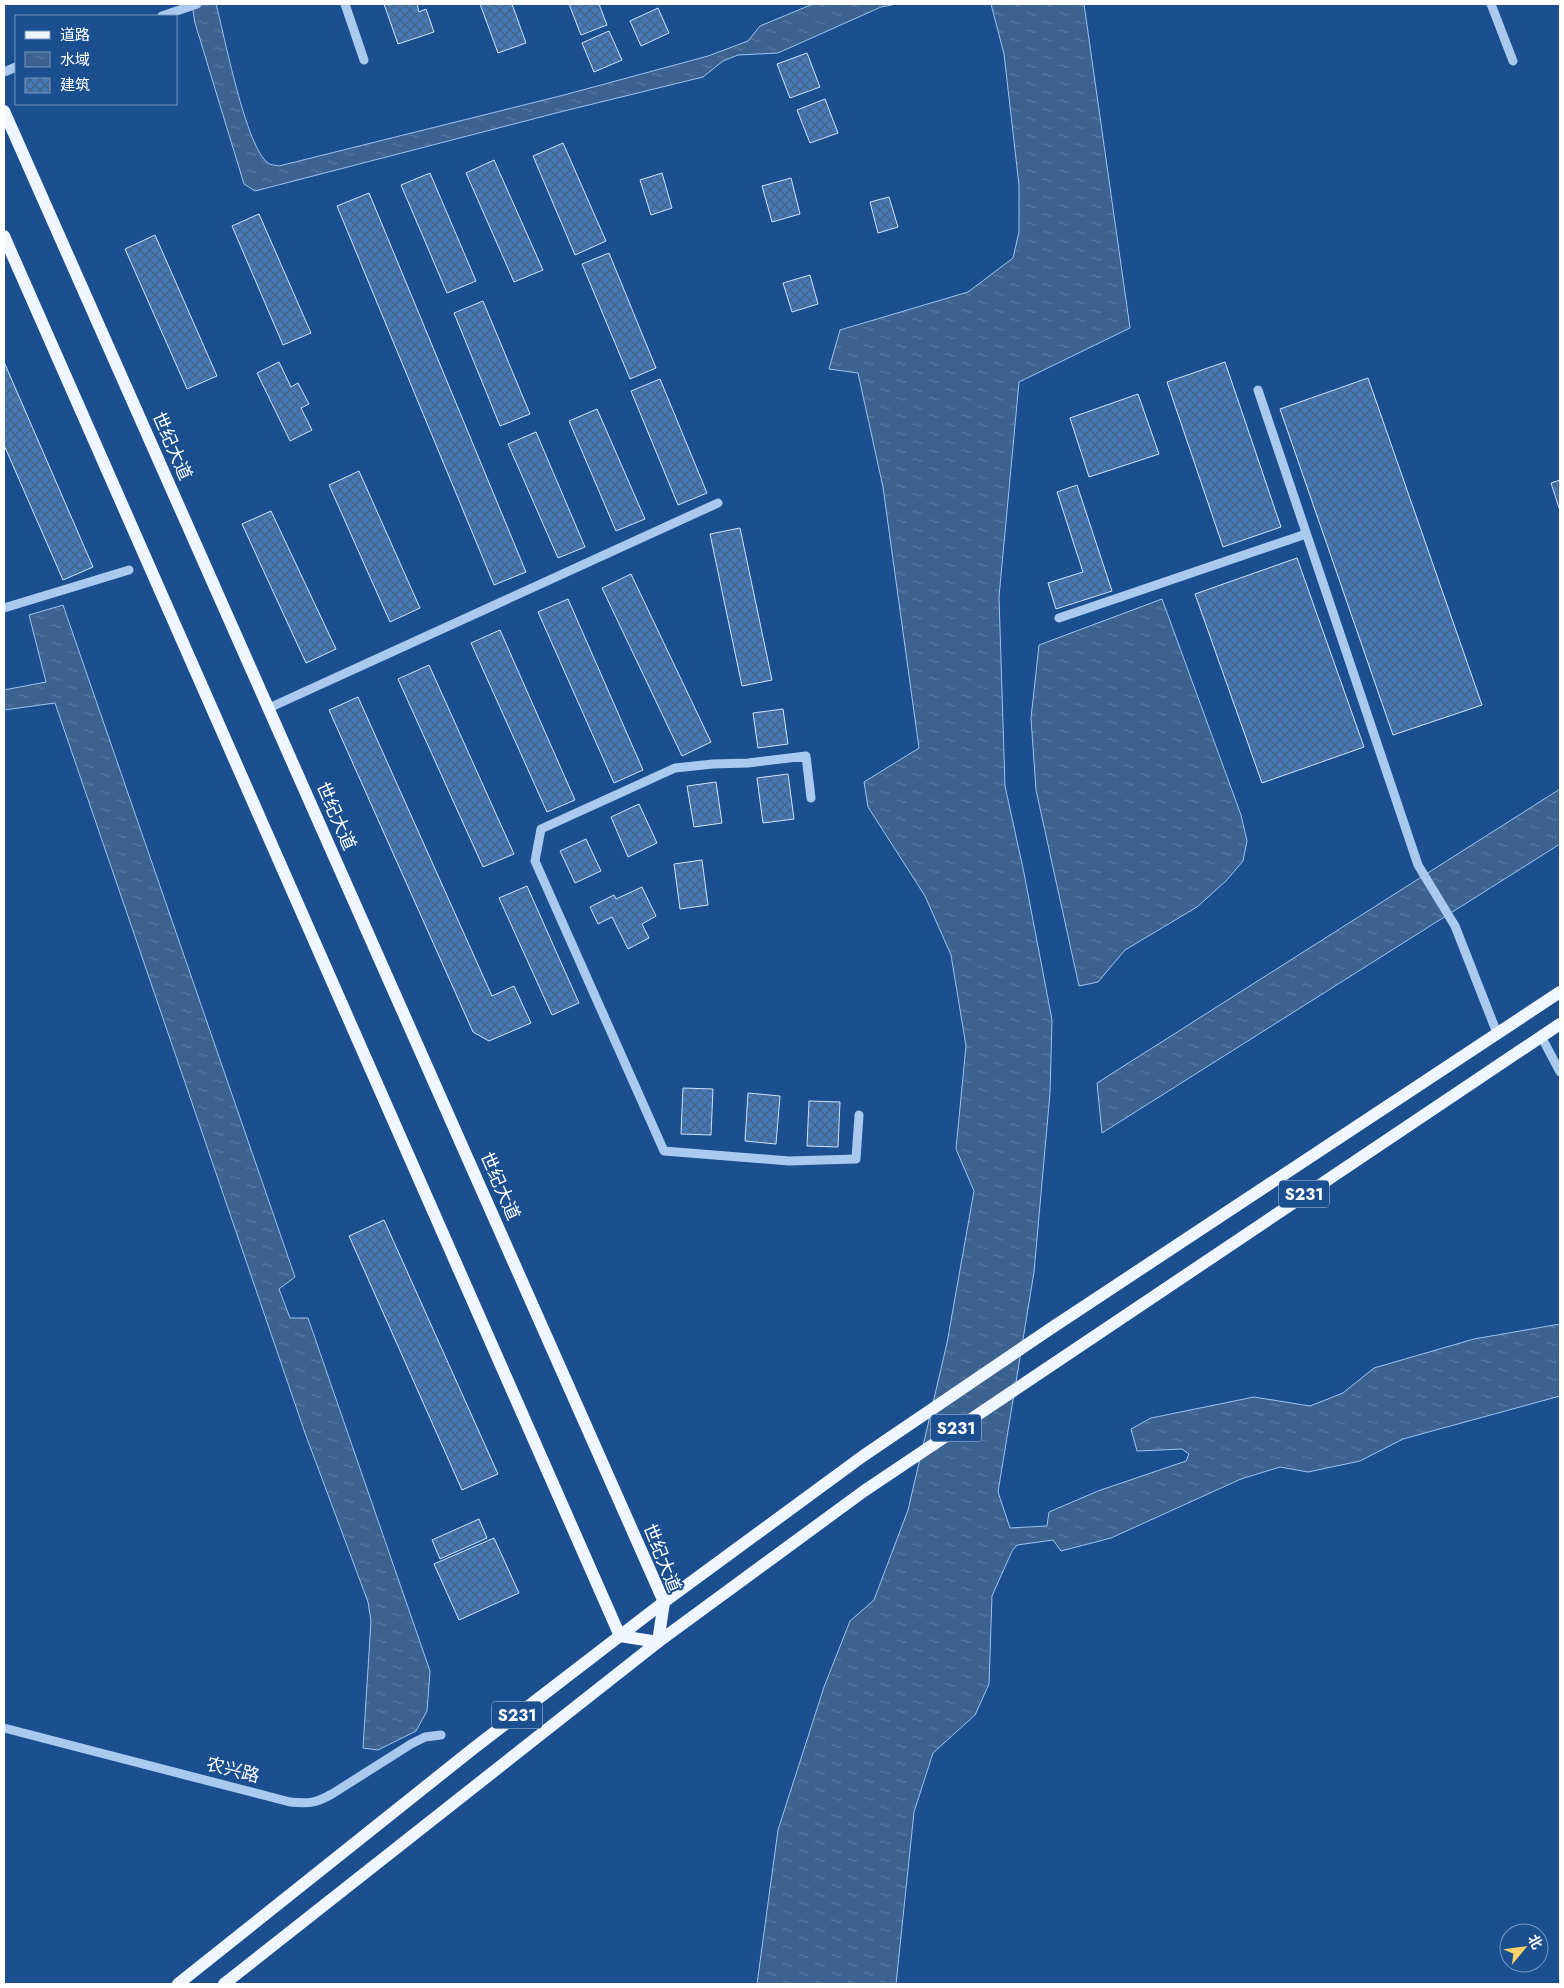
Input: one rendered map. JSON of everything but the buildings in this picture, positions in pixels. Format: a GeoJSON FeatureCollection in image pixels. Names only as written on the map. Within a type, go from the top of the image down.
{"type":"FeatureCollection","features":[{"type":"Feature","properties":{"kind":"main road","name":"世纪大道"},"geometry":{"type":"LineString","coordinates":[[4,111],[664,1602],[658,1642]]}},
{"type":"Feature","properties":{"kind":"main road"},"geometry":{"type":"LineString","coordinates":[[4,236],[620,1636],[658,1642]]}},
{"type":"Feature","properties":{"kind":"main road","name":"S231"},"geometry":{"type":"LineString","coordinates":[[178,1984],[466,1754],[664,1602],[863,1456],[1052,1327],[1560,992]]}},
{"type":"Feature","properties":{"kind":"main road","name":"S231"},"geometry":{"type":"LineString","coordinates":[[224,1984],[658,1642],[864,1491],[1560,1024]]}},
{"type":"Feature","properties":{"kind":"street"},"geometry":{"type":"LineString","coordinates":[[165,15],[197,4]]}},
{"type":"Feature","properties":{"kind":"street"},"geometry":{"type":"LineString","coordinates":[[345,4],[364,60]]}},
{"type":"Feature","properties":{"kind":"street"},"geometry":{"type":"LineString","coordinates":[[1491,4],[1513,61]]}},
{"type":"Feature","properties":{"kind":"street"},"geometry":{"type":"LineString","coordinates":[[1258,390],[1418,865],[1455,926],[1497,1032]]}},
{"type":"Feature","properties":{"kind":"street"},"geometry":{"type":"LineString","coordinates":[[268,708],[718,503]]}},
{"type":"Feature","properties":{"kind":"street"},"geometry":{"type":"LineString","coordinates":[[1059,618],[1306,534]]}},
{"type":"Feature","properties":{"kind":"street"},"geometry":{"type":"LineString","coordinates":[[4,608],[129,570]]}},
{"type":"Feature","properties":{"kind":"street"},"geometry":{"type":"LineString","coordinates":[[811,798],[806,756],[748,763],[675,768],[541,829],[535,861],[664,1151],[789,1160],[856,1160],[859,1115]]}},
{"type":"Feature","properties":{"kind":"street"},"geometry":{"type":"LineString","coordinates":[[1541,1036],[1560,1072]]}},
{"type":"Feature","properties":{"kind":"street","name":"农兴路"},"geometry":{"type":"LineString","coordinates":[[4,1728],[290,1802],[308,1804],[326,1797],[411,1744],[425,1737],[441,1735]]}},
{"type":"Feature","properties":{"kind":"water"},"geometry":{"type":"Polygon","coordinates":[[[192,4],[216,4],[237,89],[252,136],[260,153],[268,163],[279,166],[564,95],[708,56],[748,41],[760,26],[813,4],[896,4],[881,7],[778,53],[738,55],[723,61],[703,77],[255,191],[244,184],[195,23],[192,4]]]}},
{"type":"Feature","properties":{"kind":"water"},"geometry":{"type":"Polygon","coordinates":[[[991,4],[1084,4],[1130,328],[1019,382],[999,597],[1005,786],[1052,1020],[1050,1093],[1034,1272],[998,1492],[1010,1528],[1047,1526],[1049,1512],[1098,1491],[1186,1461],[1189,1454],[1182,1449],[1137,1451],[1131,1429],[1151,1418],[1254,1397],[1310,1406],[1343,1393],[1374,1368],[1474,1339],[1560,1324],[1560,1396],[1403,1439],[1360,1461],[1308,1472],[1280,1467],[1241,1479],[1111,1538],[1061,1551],[1053,1540],[1017,1545],[1012,1551],[992,1596],[989,1684],[975,1715],[933,1753],[914,1812],[896,1984],[757,1984],[778,1830],[824,1687],[850,1621],[874,1600],[908,1510],[947,1343],[974,1191],[956,1149],[966,1046],[951,955],[925,896],[868,807],[864,782],[919,748],[883,487],[858,373],[829,369],[840,330],[968,292],[1013,258],[1019,232],[1019,185],[1004,54],[991,4]]]}},
{"type":"Feature","properties":{"kind":"water"},"geometry":{"type":"Polygon","coordinates":[[[1162,599],[1241,815],[1247,841],[1243,861],[1226,881],[1197,907],[1125,950],[1098,982],[1079,986],[1036,790],[1031,718],[1039,645],[1162,599]]]}},
{"type":"Feature","properties":{"kind":"water"},"geometry":{"type":"Polygon","coordinates":[[[63,605],[295,1277],[279,1289],[290,1318],[308,1318],[430,1671],[427,1711],[416,1731],[378,1750],[363,1748],[371,1621],[368,1602],[305,1433],[55,703],[4,710],[4,690],[46,682],[29,615],[63,605]]]}},
{"type":"Feature","properties":{"kind":"water"},"geometry":{"type":"Polygon","coordinates":[[[1560,789],[1560,844],[1102,1133],[1097,1083],[1560,789]]]}}]}
